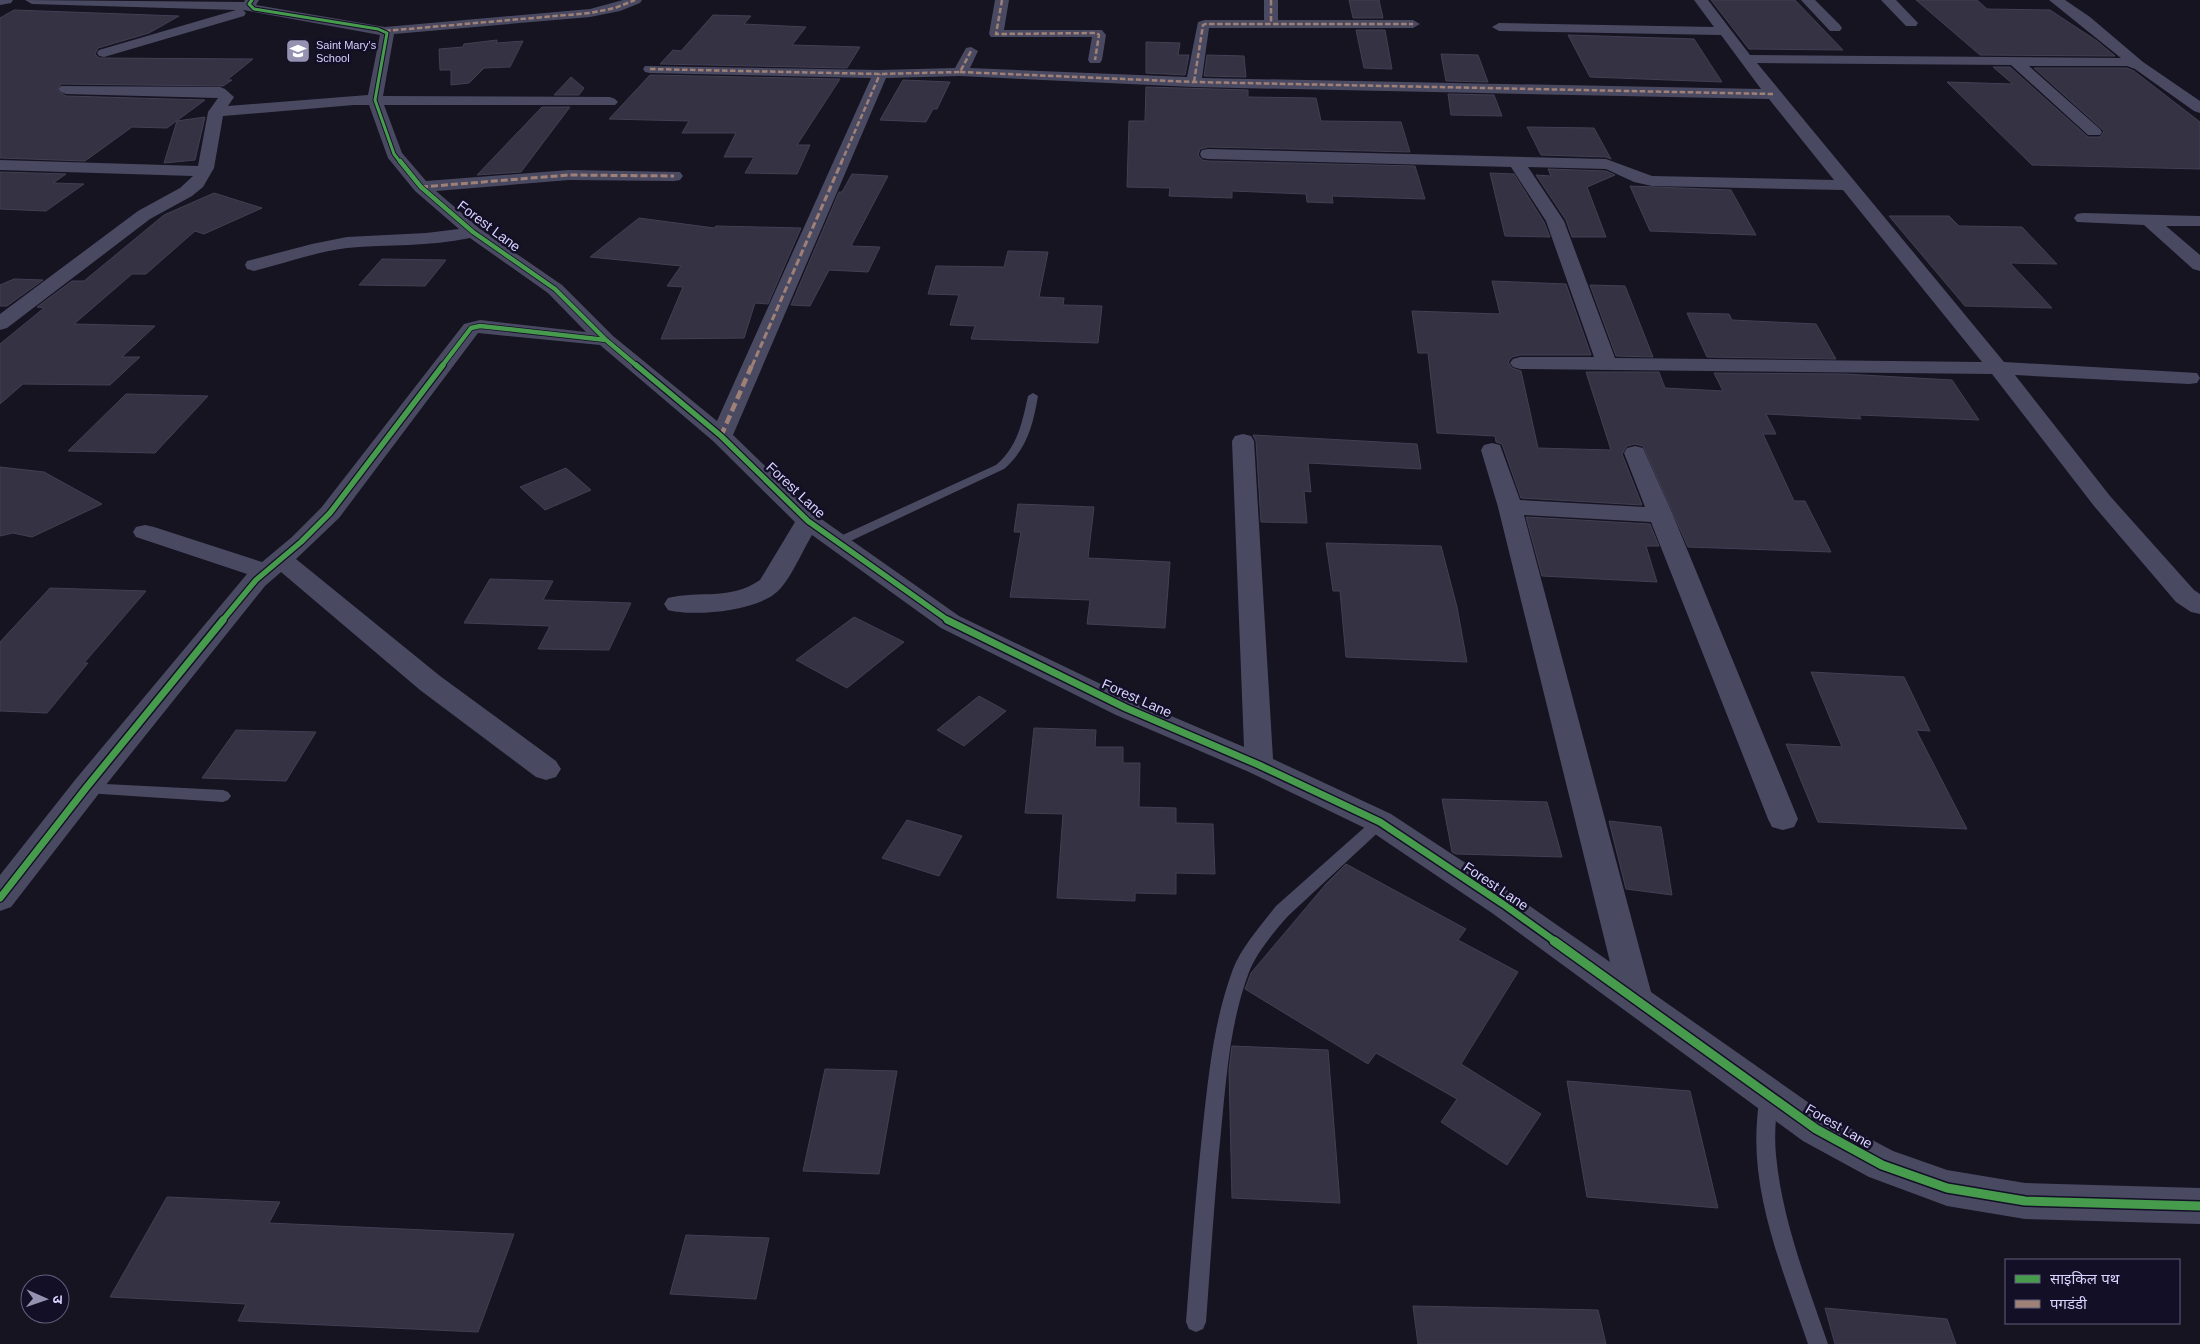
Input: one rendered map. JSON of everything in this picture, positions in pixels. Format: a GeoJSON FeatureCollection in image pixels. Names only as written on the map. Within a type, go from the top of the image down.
{"type":"FeatureCollection","features":[{"type":"Feature","properties":{"kind":"street"},"geometry":{"type":"LineString","coordinates":[[0,1],[6,0]]}},
{"type":"Feature","properties":{"kind":"street"},"geometry":{"type":"LineString","coordinates":[[32,0],[251,4],[385,31],[590,13],[615,8],[635,0]]}},
{"type":"Feature","properties":{"kind":"street"},"geometry":{"type":"LineString","coordinates":[[1002,0],[996,34],[1097,33],[1099,35],[1095,60]]}},
{"type":"Feature","properties":{"kind":"street"},"geometry":{"type":"LineString","coordinates":[[1271,0],[1271,24]]}},
{"type":"Feature","properties":{"kind":"street"},"geometry":{"type":"LineString","coordinates":[[1701,0],[1773,94],[1998,368],[2102,501],[2184,596],[2200,606]]}},
{"type":"Feature","properties":{"kind":"street"},"geometry":{"type":"LineString","coordinates":[[1808,0],[1835,28]]}},
{"type":"Feature","properties":{"kind":"street"},"geometry":{"type":"LineString","coordinates":[[1888,0],[1911,23]]}},
{"type":"Feature","properties":{"kind":"street"},"geometry":{"type":"LineString","coordinates":[[2056,0],[2085,20],[2137,64],[2200,108]]}},
{"type":"Feature","properties":{"kind":"street"},"geometry":{"type":"LineString","coordinates":[[104,53],[214,21],[251,4]]}},
{"type":"Feature","properties":{"kind":"street"},"geometry":{"type":"LineString","coordinates":[[1194,82],[1204,24],[1413,24]]}},
{"type":"Feature","properties":{"kind":"street"},"geometry":{"type":"LineString","coordinates":[[1499,27],[1723,31]]}},
{"type":"Feature","properties":{"kind":"street"},"geometry":{"type":"LineString","coordinates":[[375,100],[388,38],[385,31]]}},
{"type":"Feature","properties":{"kind":"street"},"geometry":{"type":"LineString","coordinates":[[960,72],[971,51]]}},
{"type":"Feature","properties":{"kind":"street"},"geometry":{"type":"LineString","coordinates":[[1747,59],[2120,62],[2137,64]]}},
{"type":"Feature","properties":{"kind":"street"},"geometry":{"type":"LineString","coordinates":[[2016,62],[2094,132]]}},
{"type":"Feature","properties":{"kind":"street"},"geometry":{"type":"LineString","coordinates":[[650,69],[880,74],[960,72],[1194,82],[1773,94]]}},
{"type":"Feature","properties":{"kind":"street"},"geometry":{"type":"LineString","coordinates":[[721,436],[880,74]]}},
{"type":"Feature","properties":{"kind":"street"},"geometry":{"type":"LineString","coordinates":[[0,324],[144,214],[193,187],[205,170],[216,112],[226,97],[220,92],[66,89]]}},
{"type":"Feature","properties":{"kind":"street"},"geometry":{"type":"LineString","coordinates":[[216,112],[301,103],[375,100],[610,102]]}},
{"type":"Feature","properties":{"kind":"street","name":"Forest Lane"},"geometry":{"type":"LineString","coordinates":[[375,100],[394,154],[422,187],[473,232],[555,289],[606,340],[721,436],[808,521],[950,622],[1126,708],[1258,764],[1380,822],[1502,904],[1816,1130],[1882,1165],[1948,1188],[2025,1202],[2200,1206]]}},
{"type":"Feature","properties":{"kind":"street"},"geometry":{"type":"LineString","coordinates":[[1208,154],[1606,164],[1620,168],[1641,179],[1652,181],[1847,185]]}},
{"type":"Feature","properties":{"kind":"street"},"geometry":{"type":"LineString","coordinates":[[1516,162],[1555,221],[1608,364]]}},
{"type":"Feature","properties":{"kind":"street"},"geometry":{"type":"LineString","coordinates":[[0,165],[205,170]]}},
{"type":"Feature","properties":{"kind":"street"},"geometry":{"type":"LineString","coordinates":[[422,187],[569,175],[674,176]]}},
{"type":"Feature","properties":{"kind":"street"},"geometry":{"type":"LineString","coordinates":[[2083,218],[2200,221]]}},
{"type":"Feature","properties":{"kind":"street"},"geometry":{"type":"LineString","coordinates":[[2149,220],[2200,265]]}},
{"type":"Feature","properties":{"kind":"street"},"geometry":{"type":"LineString","coordinates":[[254,265],[329,246],[371,241],[440,240],[473,232]]}},
{"type":"Feature","properties":{"kind":"street"},"geometry":{"type":"LineString","coordinates":[[0,898],[86,788],[272,566],[301,542],[330,513],[471,328],[480,326],[606,340]]}},
{"type":"Feature","properties":{"kind":"street"},"geometry":{"type":"LineString","coordinates":[[1520,363],[1998,368],[2189,378]]}},
{"type":"Feature","properties":{"kind":"street"},"geometry":{"type":"LineString","coordinates":[[1243,441],[1258,764]]}},
{"type":"Feature","properties":{"kind":"street"},"geometry":{"type":"LineString","coordinates":[[1492,450],[1510,507],[1636,999]]}},
{"type":"Feature","properties":{"kind":"street"},"geometry":{"type":"LineString","coordinates":[[1635,453],[1783,819]]}},
{"type":"Feature","properties":{"kind":"street"},"geometry":{"type":"LineString","coordinates":[[1510,507],[1661,515]]}},
{"type":"Feature","properties":{"kind":"street"},"geometry":{"type":"LineString","coordinates":[[677,604],[737,600],[762,592],[770,584],[808,521]]}},
{"type":"Feature","properties":{"kind":"street"},"geometry":{"type":"LineString","coordinates":[[145,532],[272,566],[546,769]]}},
{"type":"Feature","properties":{"kind":"lane"},"geometry":{"type":"LineString","coordinates":[[838,542],[1000,467],[1019,448],[1026,433],[1033,396]]}},
{"type":"Feature","properties":{"kind":"lane"},"geometry":{"type":"LineString","coordinates":[[86,788],[224,796]]}},
{"type":"Feature","properties":{"kind":"lane"},"geometry":{"type":"LineString","coordinates":[[1196,1322],[1207,1175],[1220,1049],[1226,1019],[1242,968],[1268,928],[1282,911],[1380,822]]}},
{"type":"Feature","properties":{"kind":"lane"},"geometry":{"type":"LineString","coordinates":[[1770,1096],[1766,1128],[1766,1155],[1771,1185],[1792,1264],[1818,1344]]}},
{"type":"Feature","properties":{"kind":"building"},"geometry":{"type":"Polygon","coordinates":[[[1349,0],[1379,0],[1383,18],[1353,18],[1349,0]]]}},
{"type":"Feature","properties":{"kind":"building"},"geometry":{"type":"Polygon","coordinates":[[[1711,0],[1795,0],[1843,50],[1749,49],[1711,0]]]}},
{"type":"Feature","properties":{"kind":"building"},"geometry":{"type":"Polygon","coordinates":[[[1916,0],[1977,0],[1987,9],[2050,10],[2097,41],[2115,56],[1980,55],[1916,0]]]}},
{"type":"Feature","properties":{"kind":"building"},"geometry":{"type":"Polygon","coordinates":[[[14,10],[179,16],[149,33],[98,48],[95,54],[99,58],[253,59],[227,80],[232,80],[223,86],[61,84],[57,90],[66,96],[205,100],[167,128],[132,127],[85,161],[0,158],[0,18],[14,10]]]}},
{"type":"Feature","properties":{"kind":"building"},"geometry":{"type":"Polygon","coordinates":[[[713,15],[751,16],[744,24],[806,27],[792,45],[860,47],[847,68],[660,64],[673,50],[681,51],[713,15]]]}},
{"type":"Feature","properties":{"kind":"building"},"geometry":{"type":"Polygon","coordinates":[[[1356,30],[1385,30],[1392,69],[1364,68],[1356,30]]]}},
{"type":"Feature","properties":{"kind":"building"},"geometry":{"type":"Polygon","coordinates":[[[1568,35],[1694,39],[1722,82],[1590,77],[1568,35]]]}},
{"type":"Feature","properties":{"kind":"building"},"geometry":{"type":"Polygon","coordinates":[[[497,40],[497,43],[523,41],[510,67],[484,68],[469,83],[451,85],[451,70],[440,70],[439,49],[463,47],[464,44],[497,40]]]}},
{"type":"Feature","properties":{"kind":"building"},"geometry":{"type":"Polygon","coordinates":[[[1146,42],[1180,43],[1178,55],[1189,55],[1185,75],[1146,73],[1146,42]]]}},
{"type":"Feature","properties":{"kind":"building"},"geometry":{"type":"Polygon","coordinates":[[[1441,54],[1478,55],[1488,82],[1446,81],[1441,54]]]}},
{"type":"Feature","properties":{"kind":"building"},"geometry":{"type":"Polygon","coordinates":[[[1207,55],[1244,56],[1246,77],[1204,76],[1207,55]]]}},
{"type":"Feature","properties":{"kind":"building"},"geometry":{"type":"Polygon","coordinates":[[[1993,67],[2010,67],[2088,137],[2100,137],[2104,131],[2034,68],[2127,68],[2134,71],[2200,122],[2200,169],[2032,165],[1947,82],[2013,84],[1993,67]]]}},
{"type":"Feature","properties":{"kind":"building"},"geometry":{"type":"Polygon","coordinates":[[[650,75],[840,79],[797,145],[810,145],[797,174],[745,173],[754,157],[724,157],[736,133],[682,133],[689,121],[609,119],[650,75]]]}},
{"type":"Feature","properties":{"kind":"building"},"geometry":{"type":"Polygon","coordinates":[[[571,77],[584,88],[579,95],[554,95],[571,77]]]}},
{"type":"Feature","properties":{"kind":"building"},"geometry":{"type":"Polygon","coordinates":[[[903,80],[950,82],[937,109],[933,109],[926,122],[880,120],[903,80]]]}},
{"type":"Feature","properties":{"kind":"building"},"geometry":{"type":"Polygon","coordinates":[[[1146,87],[1248,90],[1248,97],[1316,98],[1321,121],[1401,122],[1410,152],[1208,147],[1200,149],[1198,155],[1202,160],[1208,161],[1415,166],[1425,199],[1332,196],[1333,203],[1307,202],[1306,194],[1232,191],[1232,198],[1169,196],[1170,188],[1127,187],[1129,121],[1145,121],[1146,87]]]}},
{"type":"Feature","properties":{"kind":"building"},"geometry":{"type":"Polygon","coordinates":[[[1448,94],[1494,95],[1502,116],[1451,115],[1448,94]]]}},
{"type":"Feature","properties":{"kind":"building"},"geometry":{"type":"Polygon","coordinates":[[[542,107],[570,107],[521,172],[477,175],[542,107]]]}},
{"type":"Feature","properties":{"kind":"building"},"geometry":{"type":"Polygon","coordinates":[[[205,117],[195,160],[164,163],[177,121],[205,117]]]}},
{"type":"Feature","properties":{"kind":"building"},"geometry":{"type":"Polygon","coordinates":[[[1527,127],[1594,128],[1611,159],[1606,157],[1541,155],[1527,127]]]}},
{"type":"Feature","properties":{"kind":"building"},"geometry":{"type":"Polygon","coordinates":[[[1548,169],[1606,171],[1615,175],[1587,187],[1606,237],[1572,237],[1566,220],[1536,175],[1551,176],[1548,169]]]}},
{"type":"Feature","properties":{"kind":"building"},"geometry":{"type":"Polygon","coordinates":[[[0,172],[66,174],[53,183],[84,184],[46,211],[0,209],[0,172]]]}},
{"type":"Feature","properties":{"kind":"building"},"geometry":{"type":"Polygon","coordinates":[[[1490,173],[1514,174],[1544,222],[1550,237],[1505,236],[1490,173]]]}},
{"type":"Feature","properties":{"kind":"building"},"geometry":{"type":"Polygon","coordinates":[[[852,174],[888,176],[851,246],[880,247],[868,272],[829,270],[810,306],[791,305],[839,192],[842,192],[852,174]]]}},
{"type":"Feature","properties":{"kind":"building"},"geometry":{"type":"Polygon","coordinates":[[[1630,186],[1731,190],[1756,235],[1650,231],[1630,186]]]}},
{"type":"Feature","properties":{"kind":"building"},"geometry":{"type":"Polygon","coordinates":[[[214,193],[262,208],[204,234],[195,231],[146,274],[132,274],[74,324],[155,326],[122,357],[140,357],[110,385],[23,384],[0,404],[0,344],[44,308],[37,307],[72,281],[84,281],[164,215],[214,193]]]}},
{"type":"Feature","properties":{"kind":"building"},"geometry":{"type":"Polygon","coordinates":[[[1889,216],[1949,216],[1959,226],[2022,227],[2057,264],[2010,263],[2052,308],[1965,306],[1889,216]]]}},
{"type":"Feature","properties":{"kind":"building"},"geometry":{"type":"Polygon","coordinates":[[[639,218],[714,228],[716,226],[801,228],[768,304],[755,303],[744,338],[661,339],[683,287],[667,286],[681,266],[590,257],[639,218]]]}},
{"type":"Feature","properties":{"kind":"building"},"geometry":{"type":"Polygon","coordinates":[[[1008,251],[1048,252],[1039,297],[1064,298],[1063,305],[1102,306],[1098,343],[971,339],[975,326],[950,325],[959,295],[928,294],[936,266],[1004,267],[1008,251]]]}},
{"type":"Feature","properties":{"kind":"building"},"geometry":{"type":"Polygon","coordinates":[[[382,259],[446,260],[425,286],[359,285],[382,259]]]}},
{"type":"Feature","properties":{"kind":"building"},"geometry":{"type":"Polygon","coordinates":[[[14,279],[43,280],[7,306],[0,306],[0,285],[14,279]]]}},
{"type":"Feature","properties":{"kind":"building"},"geometry":{"type":"Polygon","coordinates":[[[1492,281],[1566,284],[1591,355],[1520,355],[1512,357],[1508,362],[1512,368],[1521,371],[1538,448],[1611,450],[1586,372],[1659,372],[1665,388],[1723,391],[1714,373],[1845,374],[1952,380],[1979,420],[1859,415],[1861,419],[1766,414],[1776,434],[1763,434],[1794,501],[1805,501],[1831,552],[1688,547],[1643,446],[1635,444],[1627,446],[1622,454],[1642,505],[1521,498],[1502,444],[1496,442],[1495,436],[1437,433],[1428,353],[1418,353],[1412,311],[1500,314],[1492,281]]]}},
{"type":"Feature","properties":{"kind":"building"},"geometry":{"type":"Polygon","coordinates":[[[1590,285],[1625,286],[1653,357],[1616,356],[1590,285]]]}},
{"type":"Feature","properties":{"kind":"building"},"geometry":{"type":"Polygon","coordinates":[[[1687,313],[1729,314],[1732,320],[1816,324],[1836,359],[1707,357],[1687,313]]]}},
{"type":"Feature","properties":{"kind":"building"},"geometry":{"type":"Polygon","coordinates":[[[126,394],[208,396],[155,453],[68,451],[126,394]]]}},
{"type":"Feature","properties":{"kind":"building"},"geometry":{"type":"Polygon","coordinates":[[[1253,435],[1417,444],[1421,469],[1308,463],[1311,492],[1304,491],[1307,523],[1261,522],[1256,441],[1253,435]]]}},
{"type":"Feature","properties":{"kind":"building"},"geometry":{"type":"Polygon","coordinates":[[[0,467],[44,472],[102,504],[32,537],[13,533],[0,536],[0,467]]]}},
{"type":"Feature","properties":{"kind":"building"},"geometry":{"type":"Polygon","coordinates":[[[566,468],[591,490],[545,510],[520,487],[566,468]]]}},
{"type":"Feature","properties":{"kind":"building"},"geometry":{"type":"Polygon","coordinates":[[[1018,504],[1094,507],[1088,558],[1170,562],[1165,628],[1087,624],[1090,600],[1010,597],[1021,532],[1014,532],[1018,504]]]}},
{"type":"Feature","properties":{"kind":"building"},"geometry":{"type":"Polygon","coordinates":[[[1526,517],[1650,524],[1659,546],[1646,546],[1657,582],[1542,576],[1526,517]]]}},
{"type":"Feature","properties":{"kind":"building"},"geometry":{"type":"Polygon","coordinates":[[[1326,543],[1441,546],[1457,607],[1467,662],[1346,657],[1340,591],[1333,591],[1326,543]]]}},
{"type":"Feature","properties":{"kind":"building"},"geometry":{"type":"Polygon","coordinates":[[[490,579],[553,581],[543,600],[631,603],[609,650],[538,649],[550,626],[464,623],[490,579]]]}},
{"type":"Feature","properties":{"kind":"building"},"geometry":{"type":"Polygon","coordinates":[[[50,588],[146,591],[84,663],[88,663],[47,713],[0,711],[0,642],[50,588]]]}},
{"type":"Feature","properties":{"kind":"building"},"geometry":{"type":"Polygon","coordinates":[[[854,617],[904,642],[847,688],[796,660],[854,617]]]}},
{"type":"Feature","properties":{"kind":"building"},"geometry":{"type":"Polygon","coordinates":[[[1811,672],[1904,677],[1930,731],[1916,730],[1967,829],[1818,822],[1786,744],[1842,747],[1811,672]]]}},
{"type":"Feature","properties":{"kind":"building"},"geometry":{"type":"Polygon","coordinates":[[[979,696],[1006,711],[964,746],[937,730],[979,696]]]}},
{"type":"Feature","properties":{"kind":"building"},"geometry":{"type":"Polygon","coordinates":[[[1034,728],[1096,730],[1095,747],[1123,747],[1123,763],[1140,763],[1139,807],[1176,808],[1176,823],[1213,824],[1215,874],[1176,873],[1176,894],[1135,893],[1135,901],[1057,898],[1063,814],[1025,813],[1034,728]]]}},
{"type":"Feature","properties":{"kind":"building"},"geometry":{"type":"Polygon","coordinates":[[[236,730],[316,732],[286,781],[202,778],[236,730]]]}},
{"type":"Feature","properties":{"kind":"building"},"geometry":{"type":"Polygon","coordinates":[[[1442,799],[1547,802],[1562,857],[1456,854],[1452,852],[1442,799]]]}},
{"type":"Feature","properties":{"kind":"building"},"geometry":{"type":"Polygon","coordinates":[[[907,820],[962,836],[939,876],[882,858],[907,820]]]}},
{"type":"Feature","properties":{"kind":"building"},"geometry":{"type":"Polygon","coordinates":[[[1609,821],[1661,827],[1672,895],[1626,889],[1609,821]]]}},
{"type":"Feature","properties":{"kind":"building"},"geometry":{"type":"Polygon","coordinates":[[[1346,864],[1466,929],[1458,940],[1518,972],[1461,1064],[1541,1114],[1507,1165],[1441,1122],[1457,1099],[1376,1053],[1368,1064],[1245,989],[1251,973],[1326,884],[1346,864]]]}},
{"type":"Feature","properties":{"kind":"building"},"geometry":{"type":"Polygon","coordinates":[[[1232,1046],[1328,1050],[1340,1203],[1232,1198],[1229,1070],[1232,1046]]]}},
{"type":"Feature","properties":{"kind":"building"},"geometry":{"type":"Polygon","coordinates":[[[825,1069],[897,1071],[879,1174],[803,1171],[825,1069]]]}},
{"type":"Feature","properties":{"kind":"building"},"geometry":{"type":"Polygon","coordinates":[[[1567,1081],[1690,1091],[1718,1208],[1587,1197],[1567,1081]]]}},
{"type":"Feature","properties":{"kind":"building"},"geometry":{"type":"Polygon","coordinates":[[[167,1197],[280,1202],[269,1223],[514,1234],[478,1332],[238,1321],[246,1304],[110,1297],[167,1197]]]}},
{"type":"Feature","properties":{"kind":"building"},"geometry":{"type":"Polygon","coordinates":[[[686,1235],[769,1238],[756,1299],[670,1294],[686,1235]]]}},
{"type":"Feature","properties":{"kind":"building"},"geometry":{"type":"Polygon","coordinates":[[[1413,1306],[1598,1310],[1606,1344],[1418,1344],[1413,1306]]]}},
{"type":"Feature","properties":{"kind":"building"},"geometry":{"type":"Polygon","coordinates":[[[1825,1308],[1947,1319],[1956,1344],[1835,1344],[1825,1308]]]}},
{"type":"Feature","properties":{"kind":"marked path"},"geometry":{"type":"LineString","coordinates":[[385,31],[590,13],[615,8],[635,0]]}},
{"type":"Feature","properties":{"kind":"marked path"},"geometry":{"type":"LineString","coordinates":[[1002,0],[996,34],[1097,33],[1099,35],[1095,60]]}},
{"type":"Feature","properties":{"kind":"marked path"},"geometry":{"type":"LineString","coordinates":[[1271,0],[1271,24]]}},
{"type":"Feature","properties":{"kind":"marked path"},"geometry":{"type":"LineString","coordinates":[[1194,82],[1203,25],[1205,24],[1413,24]]}},
{"type":"Feature","properties":{"kind":"marked path"},"geometry":{"type":"LineString","coordinates":[[650,69],[880,74],[960,72],[971,51]]}},
{"type":"Feature","properties":{"kind":"marked path"},"geometry":{"type":"LineString","coordinates":[[960,72],[1194,82],[1773,94]]}},
{"type":"Feature","properties":{"kind":"marked path"},"geometry":{"type":"LineString","coordinates":[[721,436],[880,74]]}},
{"type":"Feature","properties":{"kind":"marked path"},"geometry":{"type":"LineString","coordinates":[[421,187],[569,175],[674,176]]}},
{"type":"Feature","properties":{"kind":"cycle path"},"geometry":{"type":"LineString","coordinates":[[252,0],[249,4],[254,9],[378,29],[387,33],[375,100],[394,154],[421,187],[473,232],[555,289],[606,340],[721,436],[808,521],[950,622],[1126,708],[1259,765],[1380,822],[1503,904],[1816,1129],[1882,1165],[1947,1188],[2025,1201],[2200,1206]]}},
{"type":"Feature","properties":{"kind":"cycle path"},"geometry":{"type":"LineString","coordinates":[[0,898],[86,788],[256,580],[301,542],[330,513],[471,328],[480,326],[606,340]]}},
{"type":"Feature","properties":{"kind":"place","name":"Saint Mary's School"},"geometry":{"type":"Point","coordinates":[298,51]}}]}
